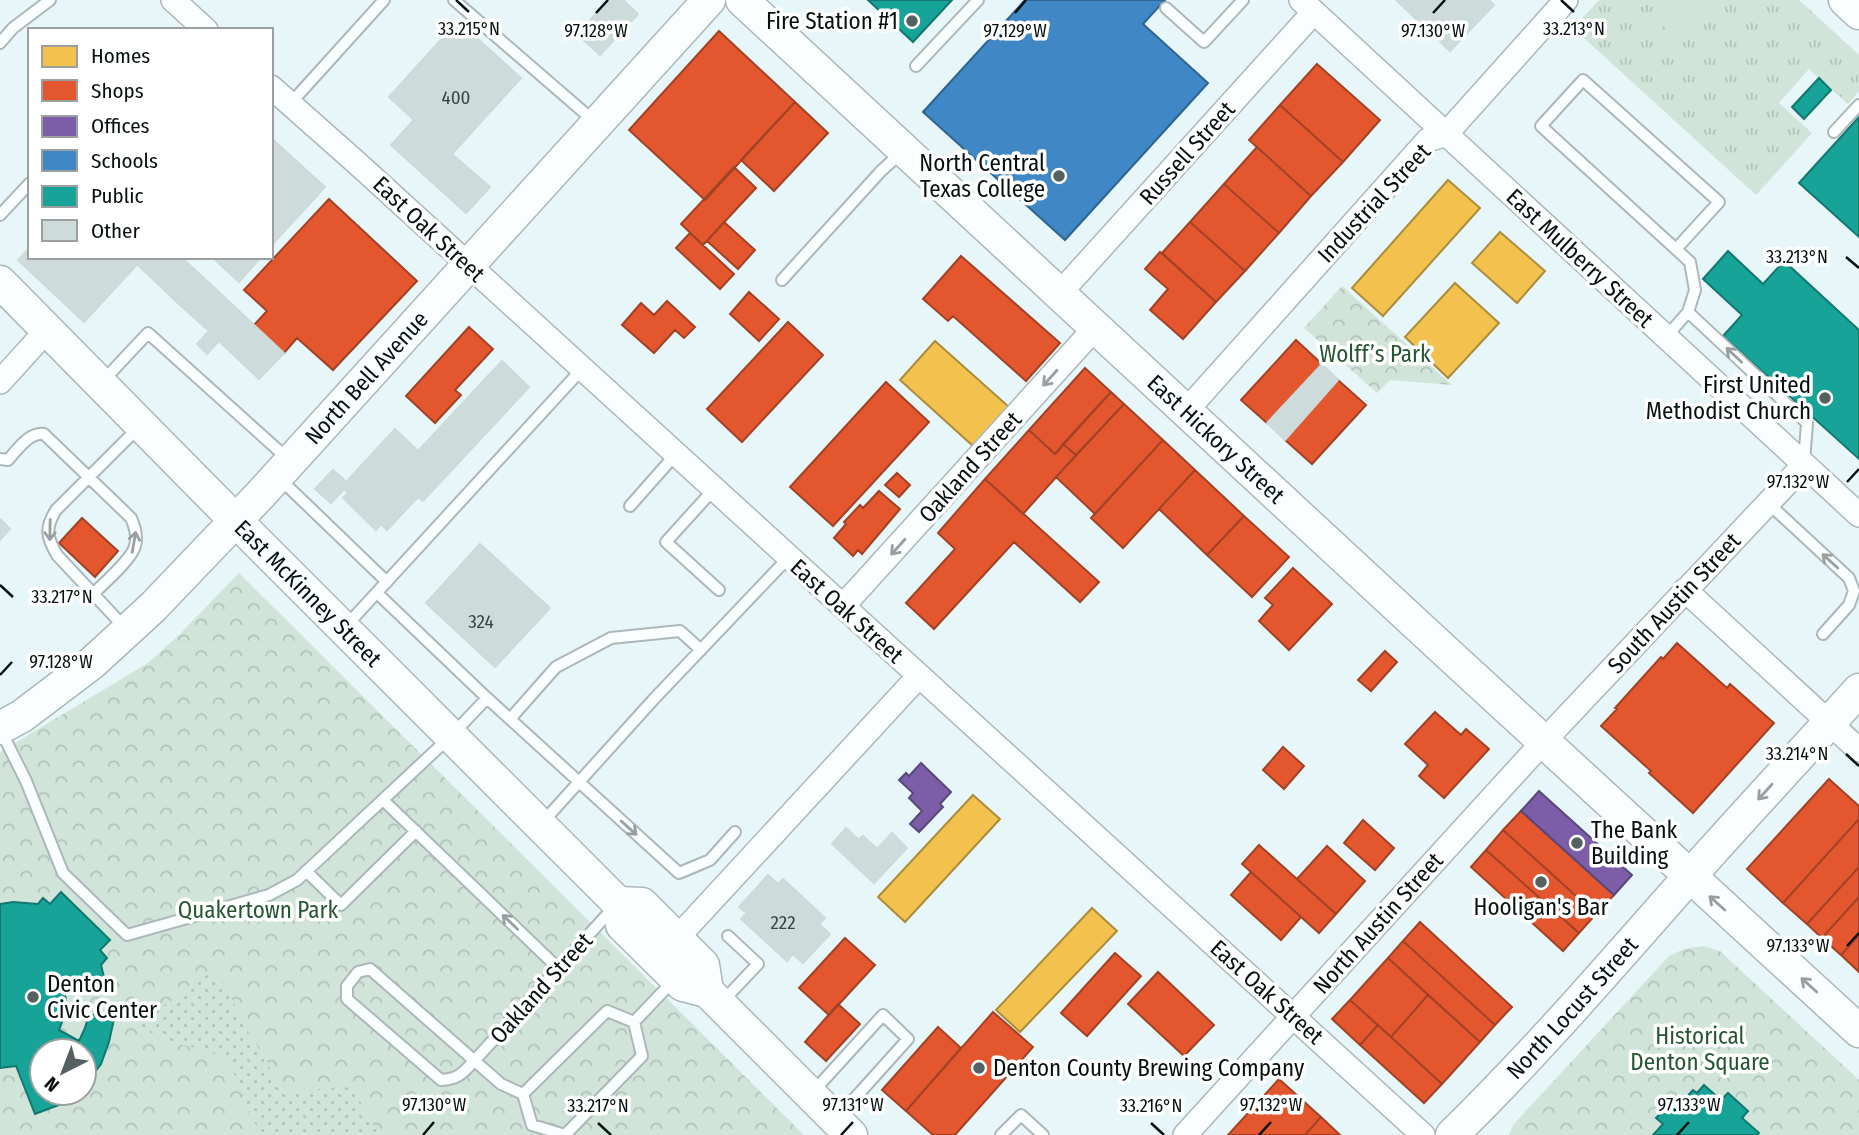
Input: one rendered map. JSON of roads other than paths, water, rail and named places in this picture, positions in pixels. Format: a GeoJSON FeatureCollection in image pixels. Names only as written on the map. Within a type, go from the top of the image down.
{"type":"FeatureCollection","features":[{"type":"Feature","properties":{"kind":"main road","name":"North Bell Avenue"},"geometry":{"type":"LineString","coordinates":[[0,728],[22,716],[92,663],[153,607],[236,521],[709,0]]}},
{"type":"Feature","properties":{"kind":"main road","name":"East Hickory Street"},"geometry":{"type":"LineString","coordinates":[[742,0],[1689,877],[1859,1031]]}},
{"type":"Feature","properties":{"kind":"main road"},"geometry":{"type":"LineString","coordinates":[[1845,0],[1859,13]]}},
{"type":"Feature","properties":{"kind":"main road","name":"East McKinney Street"},"geometry":{"type":"LineString","coordinates":[[0,282],[618,903],[622,925],[683,985],[714,997],[843,1127]]}},
{"type":"Feature","properties":{"kind":"main road","name":"North Locust Street"},"geometry":{"type":"LineString","coordinates":[[1452,1135],[1652,921],[1859,690]]}},
{"type":"Feature","properties":{"kind":"main road","name":"East McKinney Street"},"geometry":{"type":"LineString","coordinates":[[618,903],[642,904],[677,938],[703,965],[714,997]]}},
{"type":"Feature","properties":{"kind":"street"},"geometry":{"type":"LineString","coordinates":[[173,0],[204,28]]}},
{"type":"Feature","properties":{"kind":"street","name":"Industrial Street"},"geometry":{"type":"LineString","coordinates":[[1186,411],[1428,140],[1446,134],[1566,0]]}},
{"type":"Feature","properties":{"kind":"street","name":"East Mulberry Street"},"geometry":{"type":"LineString","coordinates":[[1308,6],[1859,515]]}},
{"type":"Feature","properties":{"kind":"street","name":"Russell Street"},"geometry":{"type":"LineString","coordinates":[[1059,294],[1308,6]]}},
{"type":"Feature","properties":{"kind":"street","name":"East Oak Street"},"geometry":{"type":"LineString","coordinates":[[273,89],[1423,1135]]}},
{"type":"Feature","properties":{"kind":"street","name":"Oakland Street"},"geometry":{"type":"LineString","coordinates":[[843,606],[1096,327]]}},
{"type":"Feature","properties":{"kind":"street"},"geometry":{"type":"LineString","coordinates":[[0,382],[48,330]]}},
{"type":"Feature","properties":{"kind":"street","name":"South Austin Street"},"geometry":{"type":"LineString","coordinates":[[1544,741],[1804,465]]}},
{"type":"Feature","properties":{"kind":"street"},"geometry":{"type":"LineString","coordinates":[[1685,590],[1859,750]]}},
{"type":"Feature","properties":{"kind":"street"},"geometry":{"type":"LineString","coordinates":[[677,938],[919,676]]}},
{"type":"Feature","properties":{"kind":"street","name":"North Austin Street"},"geometry":{"type":"LineString","coordinates":[[1185,1135],[1544,741]]}},
{"type":"Feature","properties":{"kind":"lane"},"geometry":{"type":"LineString","coordinates":[[0,43],[13,28],[50,0]]}},
{"type":"Feature","properties":{"kind":"lane"},"geometry":{"type":"LineString","coordinates":[[290,104],[384,0]]}},
{"type":"Feature","properties":{"kind":"lane"},"geometry":{"type":"LineString","coordinates":[[453,0],[597,124]]}},
{"type":"Feature","properties":{"kind":"lane"},"geometry":{"type":"LineString","coordinates":[[916,66],[978,0]]}},
{"type":"Feature","properties":{"kind":"lane"},"geometry":{"type":"LineString","coordinates":[[1166,8],[1203,42],[1243,0]]}},
{"type":"Feature","properties":{"kind":"lane"},"geometry":{"type":"LineString","coordinates":[[1666,337],[1688,312],[1695,290],[1690,262],[1541,125],[1583,80],[1718,202],[1676,249]]}},
{"type":"Feature","properties":{"kind":"lane"},"geometry":{"type":"LineString","coordinates":[[1833,132],[1859,105]]}},
{"type":"Feature","properties":{"kind":"lane"},"geometry":{"type":"LineString","coordinates":[[782,280],[881,171],[904,150]]}},
{"type":"Feature","properties":{"kind":"lane"},"geometry":{"type":"LineString","coordinates":[[0,215],[28,185]]}},
{"type":"Feature","properties":{"kind":"lane"},"geometry":{"type":"LineString","coordinates":[[1688,312],[1807,423],[1804,465]]}},
{"type":"Feature","properties":{"kind":"lane"},"geometry":{"type":"LineString","coordinates":[[101,383],[148,334],[283,469],[387,582]]}},
{"type":"Feature","properties":{"kind":"lane"},"geometry":{"type":"LineString","coordinates":[[344,628],[582,369]]}},
{"type":"Feature","properties":{"kind":"lane"},"geometry":{"type":"LineString","coordinates":[[128,631],[57,555],[47,530],[56,510],[142,425]]}},
{"type":"Feature","properties":{"kind":"lane"},"geometry":{"type":"LineString","coordinates":[[0,459],[8,460],[30,437],[37,433],[44,434],[131,518],[136,529],[136,544],[132,554],[93,594]]}},
{"type":"Feature","properties":{"kind":"lane"},"geometry":{"type":"LineString","coordinates":[[630,506],[676,454]]}},
{"type":"Feature","properties":{"kind":"lane"},"geometry":{"type":"LineString","coordinates":[[714,489],[666,542],[719,590]]}},
{"type":"Feature","properties":{"kind":"lane"},"geometry":{"type":"LineString","coordinates":[[1768,503],[1849,578],[1854,591],[1849,605],[1823,634]]}},
{"type":"Feature","properties":{"kind":"lane"},"geometry":{"type":"LineString","coordinates":[[540,825],[653,700],[789,557]]}},
{"type":"Feature","properties":{"kind":"lane"},"geometry":{"type":"LineString","coordinates":[[377,593],[486,698],[679,873],[710,860],[736,832]]}},
{"type":"Feature","properties":{"kind":"lane"},"geometry":{"type":"LineString","coordinates":[[510,719],[556,667],[611,638],[680,631],[701,650]]}},
{"type":"Feature","properties":{"kind":"lane"},"geometry":{"type":"LineString","coordinates":[[0,728],[26,781],[63,873],[127,935],[269,895],[297,880],[451,736],[486,698]]}},
{"type":"Feature","properties":{"kind":"lane"},"geometry":{"type":"LineString","coordinates":[[383,800],[559,969]]}},
{"type":"Feature","properties":{"kind":"lane"},"geometry":{"type":"LineString","coordinates":[[306,872],[341,905],[416,831]]}},
{"type":"Feature","properties":{"kind":"lane","name":"Oakland Street"},"geometry":{"type":"LineString","coordinates":[[475,1060],[370,969],[358,972],[347,986],[347,999],[441,1080],[454,1079],[463,1074],[618,903]]}},
{"type":"Feature","properties":{"kind":"lane"},"geometry":{"type":"LineString","coordinates":[[714,997],[758,964],[728,936]]}},
{"type":"Feature","properties":{"kind":"lane"},"geometry":{"type":"LineString","coordinates":[[634,1022],[677,978]]}},
{"type":"Feature","properties":{"kind":"lane"},"geometry":{"type":"LineString","coordinates":[[523,1094],[607,1011],[634,1022]]}},
{"type":"Feature","properties":{"kind":"lane"},"geometry":{"type":"LineString","coordinates":[[810,1095],[883,1015],[908,1039],[843,1127]]}},
{"type":"Feature","properties":{"kind":"lane"},"geometry":{"type":"LineString","coordinates":[[475,1060],[501,1084],[523,1094],[532,1125],[565,1135],[642,1056],[634,1022]]}},
{"type":"Feature","properties":{"kind":"lane"},"geometry":{"type":"LineString","coordinates":[[1001,1135],[1021,1115],[1043,1135]]}},
{"type":"Feature","properties":{"kind":"place","name":"Fire Station #1"},"geometry":{"type":"Point","coordinates":[912,21]}},
{"type":"Feature","properties":{"kind":"place","name":"North Central Texas College"},"geometry":{"type":"Point","coordinates":[1059,176]}},
{"type":"Feature","properties":{"kind":"place","name":"First United Methodist Church"},"geometry":{"type":"Point","coordinates":[1825,398]}},
{"type":"Feature","properties":{"kind":"place","name":"The Bank Building"},"geometry":{"type":"Point","coordinates":[1577,843]}},
{"type":"Feature","properties":{"kind":"place","name":"Hooligan's Bar"},"geometry":{"type":"Point","coordinates":[1541,882]}},
{"type":"Feature","properties":{"kind":"place","name":"Denton Civic Center"},"geometry":{"type":"Point","coordinates":[33,997]}},
{"type":"Feature","properties":{"kind":"place","name":"Denton County Brewing Company"},"geometry":{"type":"Point","coordinates":[979,1068]}},
{"type":"Feature","properties":{"kind":"park label","name":"Wolff’s Park"},"geometry":{"type":"Point","coordinates":[1375,354]}},
{"type":"Feature","properties":{"kind":"park label","name":"Quakertown Park"},"geometry":{"type":"Point","coordinates":[258,910]}},
{"type":"Feature","properties":{"kind":"park label","name":"Historical Denton Square"},"geometry":{"type":"Point","coordinates":[1700,1049]}}]}
